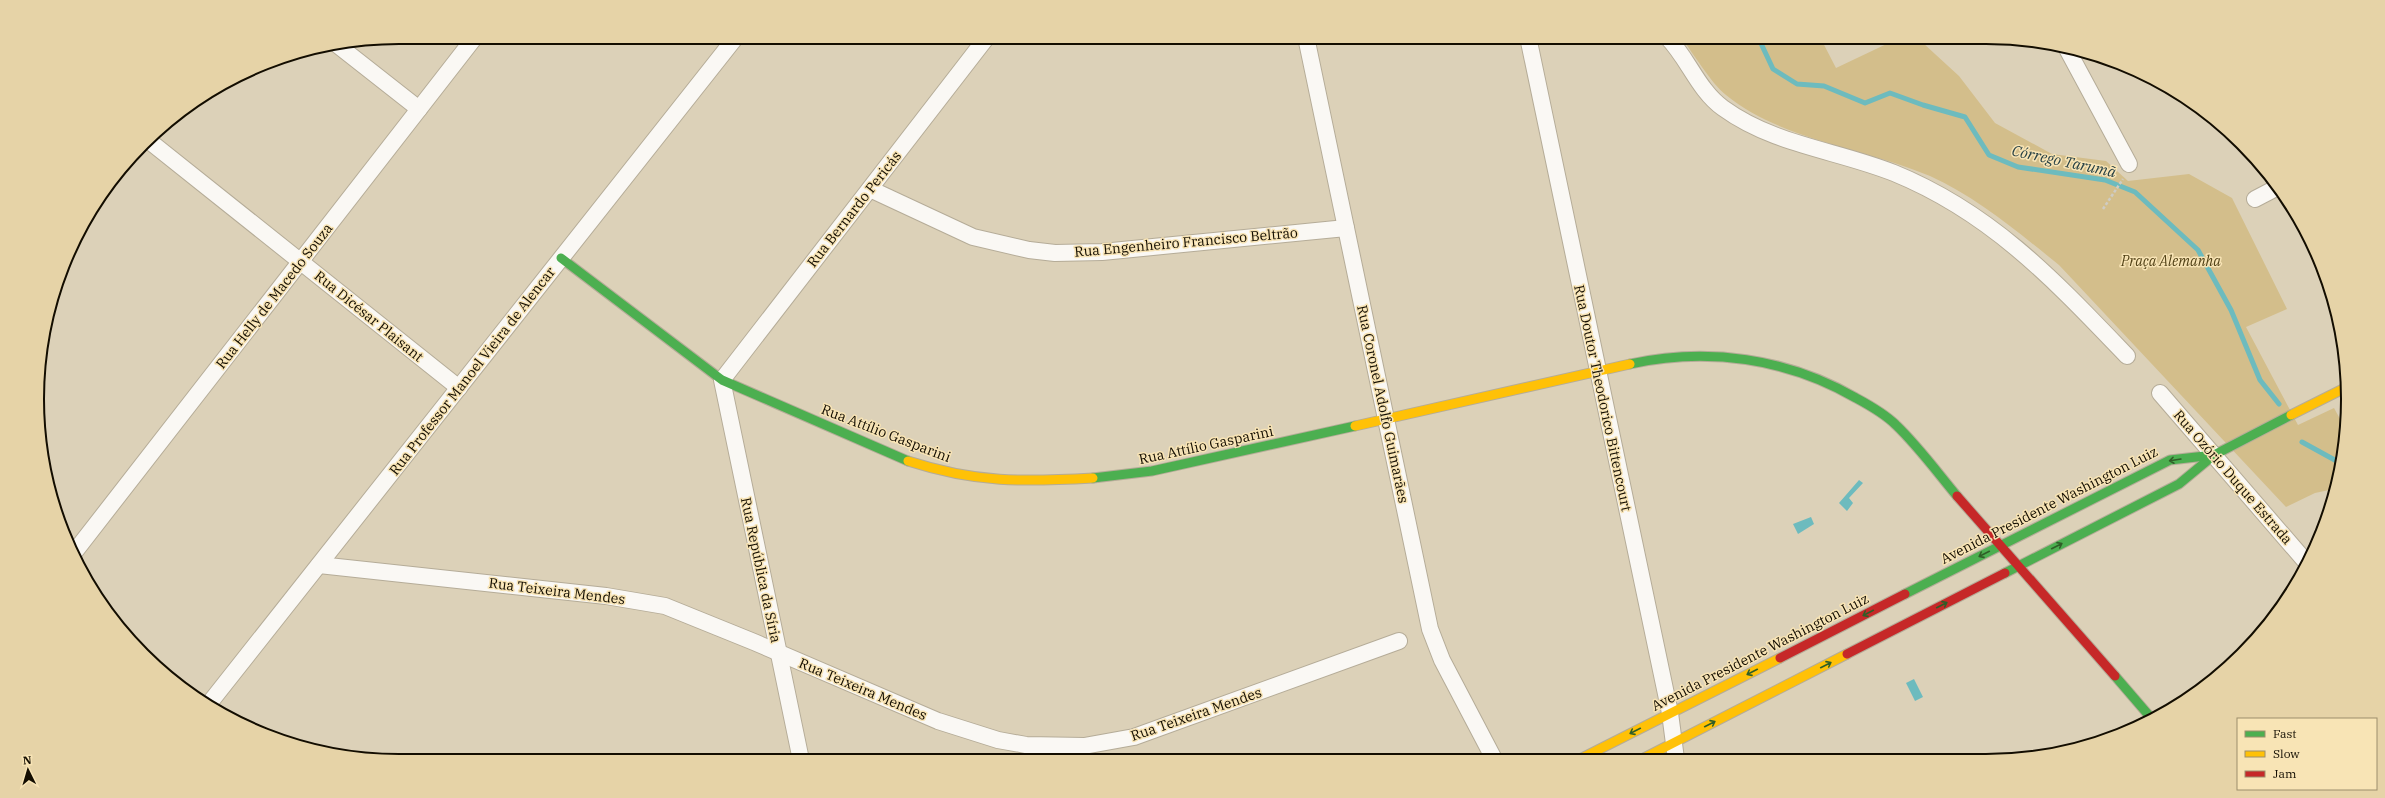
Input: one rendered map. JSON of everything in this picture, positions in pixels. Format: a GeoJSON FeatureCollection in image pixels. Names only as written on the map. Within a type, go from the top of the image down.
{"type":"FeatureCollection","features":[{"type":"Feature","properties":{"kind":"street","name":"Rua Helly de Macedo Souza"},"geometry":{"type":"LineString","coordinates":[[77,548],[470,44]]}},
{"type":"Feature","properties":{"kind":"street","name":"Rua Professor Manoel Vieira de Alencar"},"geometry":{"type":"LineString","coordinates":[[212,700],[730,44]]}},
{"type":"Feature","properties":{"kind":"street","name":"Rua Bernardo Pericás"},"geometry":{"type":"LineString","coordinates":[[722,380],[982,44]]}},
{"type":"Feature","properties":{"kind":"street","name":"Rua Coronel Adolfo Guimarães"},"geometry":{"type":"LineString","coordinates":[[1307,44],[1435,644],[1491,754]]}},
{"type":"Feature","properties":{"kind":"street","name":"Rua Doutor Theodorico Bittencourt"},"geometry":{"type":"LineString","coordinates":[[1529,44],[1676,742],[1676,754]]}},
{"type":"Feature","properties":{"kind":"street"},"geometry":{"type":"LineString","coordinates":[[1672,44],[1709,94],[1721,107],[1740,120],[1782,140],[1871,165],[1900,176],[1945,198],[1996,231],[2048,275],[2127,356]]}},
{"type":"Feature","properties":{"kind":"street"},"geometry":{"type":"LineString","coordinates":[[342,49],[419,109]]}},
{"type":"Feature","properties":{"kind":"street"},"geometry":{"type":"LineString","coordinates":[[2070,54],[2127,171]]}},
{"type":"Feature","properties":{"kind":"street","name":"Rua Dicésar Plaisant"},"geometry":{"type":"LineString","coordinates":[[153,144],[459,388]]}},
{"type":"Feature","properties":{"kind":"street","name":"Rua Engenheiro Francisco Beltrão"},"geometry":{"type":"LineString","coordinates":[[870,189],[973,237],[1029,250],[1055,253],[1102,252],[1346,228]]}},
{"type":"Feature","properties":{"kind":"street"},"geometry":{"type":"LineString","coordinates":[[2255,199],[2273,190]]}},
{"type":"Feature","properties":{"kind":"street","name":"Rua Attílio Gasparini"},"geometry":{"type":"LineString","coordinates":[[561,258],[722,380],[909,461],[952,474],[988,480],[1019,482],[1116,477],[1198,462],[1598,370],[1679,356],[1729,356],[1766,361],[1796,369],[1827,381],[1876,409],[1896,424],[2148,714]]}},
{"type":"Feature","properties":{"kind":"street","name":"Rua República da Síria"},"geometry":{"type":"LineString","coordinates":[[722,380],[800,754]]}},
{"type":"Feature","properties":{"kind":"street"},"geometry":{"type":"LineString","coordinates":[[1652,754],[2179,484],[2214,455],[2341,390]]}},
{"type":"Feature","properties":{"kind":"street","name":"Rua Ozório Duque Estrada"},"geometry":{"type":"LineString","coordinates":[[2160,393],[2303,558]]}},
{"type":"Feature","properties":{"kind":"street","name":"Avenida Presidente Washington Luiz"},"geometry":{"type":"LineString","coordinates":[[1590,754],[2170,460],[2214,455]]}},
{"type":"Feature","properties":{"kind":"street","name":"Rua Teixeira Mendes"},"geometry":{"type":"LineString","coordinates":[[319,565],[634,600],[665,606],[970,732],[1026,745],[1055,747],[1113,742],[1159,730],[1399,641]]}},
{"type":"Feature","properties":{"kind":"path"},"geometry":{"type":"LineString","coordinates":[[2103,209],[2127,171]]}},
{"type":"Feature","properties":{"kind":"green space","name":"Praça Alemanha"},"geometry":{"type":"Polygon","coordinates":[[[1686,44],[1824,44],[1836,68],[1887,44],[1924,44],[1959,76],[1995,123],[2052,154],[2106,161],[2128,181],[2189,174],[2232,198],[2287,309],[2246,327],[2298,425],[2334,408],[2340,419],[2338,445],[2329,490],[2315,493],[2286,507],[2059,265],[2013,228],[1981,205],[1930,176],[1905,166],[1824,142],[1772,123],[1748,110],[1726,95],[1708,76],[1686,44]]]}},
{"type":"Feature","properties":{"kind":"water"},"geometry":{"type":"Polygon","coordinates":[[[1859,480],[1863,483],[1849,498],[1853,503],[1847,511],[1839,503],[1859,480]]]}},
{"type":"Feature","properties":{"kind":"water"},"geometry":{"type":"Polygon","coordinates":[[[1811,517],[1814,524],[1798,534],[1793,524],[1811,517]]]}},
{"type":"Feature","properties":{"kind":"water"},"geometry":{"type":"Polygon","coordinates":[[[1914,679],[1923,697],[1915,701],[1906,683],[1914,679]]]}},
{"type":"Feature","properties":{"kind":"waterway","name":"Córrego Tarumã"},"geometry":{"type":"LineString","coordinates":[[1761,44],[1773,69],[1797,84],[1824,86],[1865,103],[1890,93],[1923,105],[1965,117],[1989,155],[2018,167],[2105,180],[2135,192],[2198,250],[2231,310],[2260,380],[2279,404]]}},
{"type":"Feature","properties":{"kind":"waterway","name":"Córrego Tarumã"},"geometry":{"type":"LineString","coordinates":[[2302,442],[2335,460]]}},
{"type":"Feature","properties":{"kind":"traffic: fast"},"geometry":{"type":"LineString","coordinates":[[561,258],[722,380],[908,461]]}},
{"type":"Feature","properties":{"kind":"traffic: fast"},"geometry":{"type":"LineString","coordinates":[[1630,364],[1659,359],[1717,357],[1774,365],[1802,373],[1830,384],[1882,413],[1892,421],[1920,450],[1957,496]]}},
{"type":"Feature","properties":{"kind":"traffic: fast"},"geometry":{"type":"LineString","coordinates":[[2005,573],[2179,484],[2214,455],[2291,415]]}},
{"type":"Feature","properties":{"kind":"traffic: fast"},"geometry":{"type":"LineString","coordinates":[[1093,478],[1152,471],[1355,426]]}},
{"type":"Feature","properties":{"kind":"traffic: fast"},"geometry":{"type":"LineString","coordinates":[[1905,594],[2170,460],[2214,455]]}},
{"type":"Feature","properties":{"kind":"traffic: fast"},"geometry":{"type":"LineString","coordinates":[[2115,676],[2148,714]]}},
{"type":"Feature","properties":{"kind":"traffic: slow"},"geometry":{"type":"LineString","coordinates":[[1355,426],[1630,364]]}},
{"type":"Feature","properties":{"kind":"traffic: slow"},"geometry":{"type":"LineString","coordinates":[[2291,415],[2341,390]]}},
{"type":"Feature","properties":{"kind":"traffic: slow"},"geometry":{"type":"LineString","coordinates":[[908,461],[956,474],[978,477],[1022,480],[1093,478]]}},
{"type":"Feature","properties":{"kind":"traffic: slow"},"geometry":{"type":"LineString","coordinates":[[1652,754],[1847,654]]}},
{"type":"Feature","properties":{"kind":"traffic: slow"},"geometry":{"type":"LineString","coordinates":[[1590,754],[1780,658]]}},
{"type":"Feature","properties":{"kind":"traffic: jam"},"geometry":{"type":"LineString","coordinates":[[1957,496],[2115,676]]}},
{"type":"Feature","properties":{"kind":"traffic: jam"},"geometry":{"type":"LineString","coordinates":[[1847,654],[2005,573]]}},
{"type":"Feature","properties":{"kind":"traffic: jam"},"geometry":{"type":"LineString","coordinates":[[1780,658],[1905,594]]}}]}
